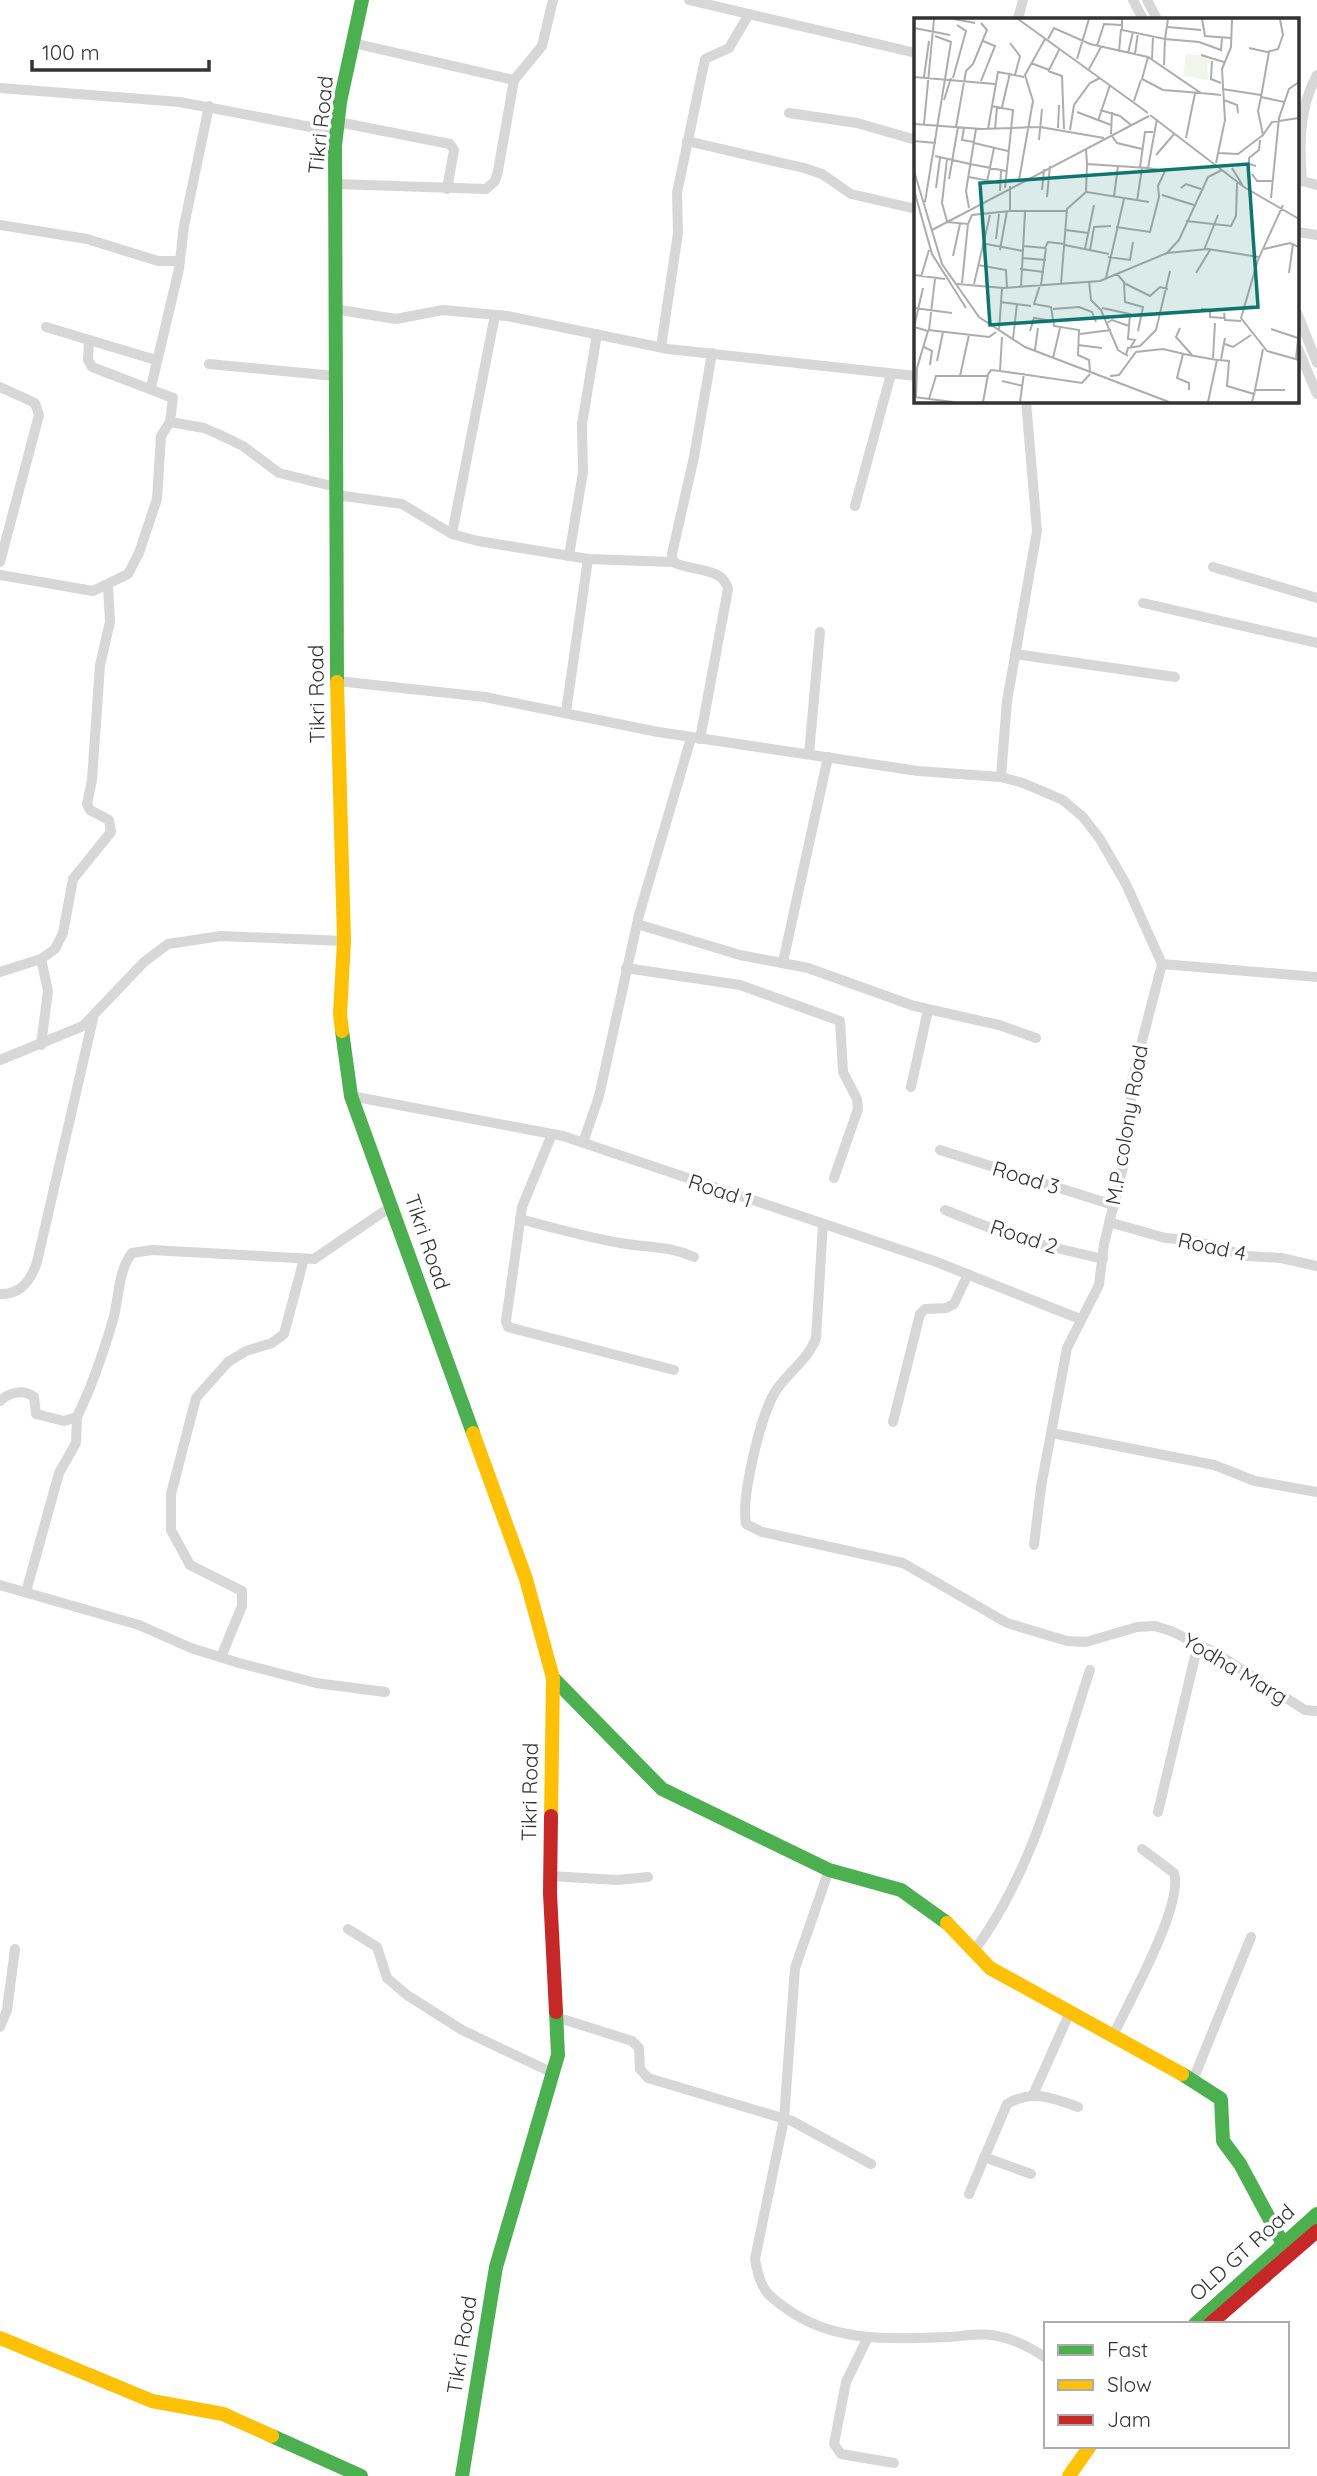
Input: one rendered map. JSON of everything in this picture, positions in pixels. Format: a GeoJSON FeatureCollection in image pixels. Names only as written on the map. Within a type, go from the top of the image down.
{"type":"FeatureCollection","features":[{"type":"Feature","properties":{"kind":"street","name":"Tikri Road"},"geometry":{"type":"LineString","coordinates":[[362,0],[337,127],[335,184],[337,681],[344,941],[340,1014],[351,1096],[500,1513],[526,1578],[552,1678],[550,1876],[558,2055],[496,2267],[462,2476]]}},
{"type":"Feature","properties":{"kind":"street"},"geometry":{"type":"LineString","coordinates":[[335,184],[486,189],[495,181],[514,80],[542,46],[554,0]]}},
{"type":"Feature","properties":{"kind":"street"},"geometry":{"type":"LineString","coordinates":[[689,0],[914,53]]}},
{"type":"Feature","properties":{"kind":"street"},"geometry":{"type":"LineString","coordinates":[[1018,18],[1023,0]]}},
{"type":"Feature","properties":{"kind":"street"},"geometry":{"type":"LineString","coordinates":[[1133,0],[1142,18]]}},
{"type":"Feature","properties":{"kind":"street"},"geometry":{"type":"LineString","coordinates":[[1147,0],[1156,18]]}},
{"type":"Feature","properties":{"kind":"street"},"geometry":{"type":"LineString","coordinates":[[661,347],[678,233],[677,193],[705,59],[729,48],[736,41],[749,14]]}},
{"type":"Feature","properties":{"kind":"street"},"geometry":{"type":"LineString","coordinates":[[353,43],[514,80]]}},
{"type":"Feature","properties":{"kind":"street"},"geometry":{"type":"LineString","coordinates":[[1317,75],[1308,93],[1301,124],[1300,181],[1317,185]]}},
{"type":"Feature","properties":{"kind":"street"},"geometry":{"type":"LineString","coordinates":[[0,88],[209,106],[450,144],[454,150],[447,189]]}},
{"type":"Feature","properties":{"kind":"street"},"geometry":{"type":"LineString","coordinates":[[151,387],[180,261],[209,106]]}},
{"type":"Feature","properties":{"kind":"street"},"geometry":{"type":"LineString","coordinates":[[789,113],[857,123],[914,139]]}},
{"type":"Feature","properties":{"kind":"street"},"geometry":{"type":"LineString","coordinates":[[687,141],[804,168],[821,174],[851,194],[914,209]]}},
{"type":"Feature","properties":{"kind":"street"},"geometry":{"type":"LineString","coordinates":[[0,225],[87,239],[158,261],[180,261]]}},
{"type":"Feature","properties":{"kind":"street"},"geometry":{"type":"LineString","coordinates":[[334,309],[396,319],[443,310],[495,315],[661,347],[914,376]]}},
{"type":"Feature","properties":{"kind":"street"},"geometry":{"type":"LineString","coordinates":[[452,534],[495,315]]}},
{"type":"Feature","properties":{"kind":"street"},"geometry":{"type":"LineString","coordinates":[[1300,320],[1317,360]]}},
{"type":"Feature","properties":{"kind":"street"},"geometry":{"type":"LineString","coordinates":[[46,327],[156,360]]}},
{"type":"Feature","properties":{"kind":"street"},"geometry":{"type":"LineString","coordinates":[[569,556],[583,472],[582,424],[597,334]]}},
{"type":"Feature","properties":{"kind":"street"},"geometry":{"type":"LineString","coordinates":[[0,575],[80,590],[108,586],[128,573],[139,553],[160,488],[162,436],[170,422],[173,398],[151,387],[92,366],[88,360],[89,340]]}},
{"type":"Feature","properties":{"kind":"street"},"geometry":{"type":"LineString","coordinates":[[673,562],[712,353]]}},
{"type":"Feature","properties":{"kind":"street"},"geometry":{"type":"LineString","coordinates":[[1300,354],[1317,394]]}},
{"type":"Feature","properties":{"kind":"street"},"geometry":{"type":"LineString","coordinates":[[209,363],[335,376]]}},
{"type":"Feature","properties":{"kind":"street"},"geometry":{"type":"LineString","coordinates":[[855,506],[891,374]]}},
{"type":"Feature","properties":{"kind":"street"},"geometry":{"type":"LineString","coordinates":[[0,387],[39,408],[37,428],[0,562]]}},
{"type":"Feature","properties":{"kind":"street"},"geometry":{"type":"LineString","coordinates":[[1002,777],[1007,701],[1037,531],[1026,402]]}},
{"type":"Feature","properties":{"kind":"street"},"geometry":{"type":"LineString","coordinates":[[170,422],[197,426],[218,434],[243,446],[279,473],[336,491],[402,504],[452,534],[589,559],[673,562],[720,575],[726,580],[728,589],[696,738],[637,924],[598,1096],[583,1143]]}},
{"type":"Feature","properties":{"kind":"street"},"geometry":{"type":"LineString","coordinates":[[566,712],[589,559]]}},
{"type":"Feature","properties":{"kind":"street"},"geometry":{"type":"LineString","coordinates":[[1213,567],[1317,597]]}},
{"type":"Feature","properties":{"kind":"street"},"geometry":{"type":"LineString","coordinates":[[0,972],[41,959],[60,942],[74,879],[111,832],[109,820],[90,810],[88,804],[100,665],[110,622],[108,586]]}},
{"type":"Feature","properties":{"kind":"street"},"geometry":{"type":"LineString","coordinates":[[1143,603],[1317,643]]}},
{"type":"Feature","properties":{"kind":"street"},"geometry":{"type":"LineString","coordinates":[[809,754],[820,632]]}},
{"type":"Feature","properties":{"kind":"street"},"geometry":{"type":"LineString","coordinates":[[1015,653],[1175,677]]}},
{"type":"Feature","properties":{"kind":"street"},"geometry":{"type":"LineString","coordinates":[[337,681],[485,697],[566,712],[604,723],[918,771],[1002,777],[1043,790],[1063,800],[1083,817],[1100,839],[1125,884],[1163,964],[1317,977]]}},
{"type":"Feature","properties":{"kind":"street"},"geometry":{"type":"LineString","coordinates":[[783,962],[828,757]]}},
{"type":"Feature","properties":{"kind":"street"},"geometry":{"type":"LineString","coordinates":[[637,924],[740,954],[783,962],[928,1010],[999,1025],[1036,1038]]}},
{"type":"Feature","properties":{"kind":"street"},"geometry":{"type":"LineString","coordinates":[[0,1060],[73,1032],[93,1018],[144,962],[168,944],[222,936],[344,941]]}},
{"type":"Feature","properties":{"kind":"street"},"geometry":{"type":"LineString","coordinates":[[41,959],[48,991],[41,1045]]}},
{"type":"Feature","properties":{"kind":"street","name":"M.P colony Road"},"geometry":{"type":"LineString","coordinates":[[1034,1545],[1041,1487],[1067,1348],[1080,1319],[1094,1298],[1126,1155],[1133,1076],[1163,964]]}},
{"type":"Feature","properties":{"kind":"street"},"geometry":{"type":"LineString","coordinates":[[626,968],[740,985],[839,1021],[843,1072],[857,1100],[858,1109],[834,1178]]}},
{"type":"Feature","properties":{"kind":"street"},"geometry":{"type":"LineString","coordinates":[[911,1087],[928,1010]]}},
{"type":"Feature","properties":{"kind":"street"},"geometry":{"type":"LineString","coordinates":[[0,1294],[15,1292],[26,1284],[37,1262],[93,1018]]}},
{"type":"Feature","properties":{"kind":"street","name":"Road 1"},"geometry":{"type":"LineString","coordinates":[[351,1096],[552,1134],[583,1143],[968,1273],[1080,1319]]}},
{"type":"Feature","properties":{"kind":"street"},"geometry":{"type":"LineString","coordinates":[[552,1134],[520,1219],[506,1321],[508,1326],[674,1370]]}},
{"type":"Feature","properties":{"kind":"street","name":"Road 3"},"geometry":{"type":"LineString","coordinates":[[940,1150],[1113,1205]]}},
{"type":"Feature","properties":{"kind":"street"},"geometry":{"type":"LineString","coordinates":[[26,1592],[59,1473],[76,1443],[77,1417],[95,1377],[118,1302],[123,1271],[132,1254],[152,1250],[304,1259],[324,1254],[392,1206]]}},
{"type":"Feature","properties":{"kind":"street","name":"Road 2"},"geometry":{"type":"LineString","coordinates":[[945,1210],[1017,1238],[1103,1259]]}},
{"type":"Feature","properties":{"kind":"street"},"geometry":{"type":"LineString","coordinates":[[520,1219],[611,1241],[656,1245],[694,1257]]}},
{"type":"Feature","properties":{"kind":"street","name":"Road 4"},"geometry":{"type":"LineString","coordinates":[[1109,1222],[1165,1238],[1196,1241],[1247,1256],[1281,1258],[1317,1266]]}},
{"type":"Feature","properties":{"kind":"street","name":"Yodha Marg"},"geometry":{"type":"LineString","coordinates":[[823,1224],[816,1338],[810,1350],[775,1391],[766,1411],[747,1494],[746,1524],[762,1532],[903,1563],[1007,1623],[1068,1641],[1086,1642],[1137,1627],[1155,1626],[1198,1644],[1305,1710],[1317,1711]]}},
{"type":"Feature","properties":{"kind":"street"},"geometry":{"type":"LineString","coordinates":[[221,1657],[242,1606],[243,1591],[190,1565],[171,1530],[171,1494],[196,1398],[228,1362],[246,1351],[272,1343],[284,1334],[304,1259]]}},
{"type":"Feature","properties":{"kind":"street"},"geometry":{"type":"LineString","coordinates":[[893,1422],[920,1314],[925,1309],[946,1308],[954,1304],[968,1273]]}},
{"type":"Feature","properties":{"kind":"street"},"geometry":{"type":"LineString","coordinates":[[0,1401],[6,1395],[23,1392],[34,1397],[36,1414],[64,1421],[77,1417]]}},
{"type":"Feature","properties":{"kind":"street"},"geometry":{"type":"LineString","coordinates":[[1052,1433],[1214,1465],[1255,1481],[1317,1492]]}},
{"type":"Feature","properties":{"kind":"street"},"geometry":{"type":"LineString","coordinates":[[0,1585],[139,1625],[221,1657],[317,1683],[385,1692]]}},
{"type":"Feature","properties":{"kind":"street"},"geometry":{"type":"LineString","coordinates":[[1158,1812],[1198,1644]]}},
{"type":"Feature","properties":{"kind":"street"},"geometry":{"type":"LineString","coordinates":[[974,1951],[1006,1906],[1026,1864],[1090,1670]]}},
{"type":"Feature","properties":{"kind":"street"},"geometry":{"type":"LineString","coordinates":[[552,1678],[644,1774],[662,1789],[829,1870],[901,1890],[949,1924],[990,1968],[1193,2080],[1221,2099],[1223,2141],[1240,2164],[1283,2244]]}},
{"type":"Feature","properties":{"kind":"street"},"geometry":{"type":"LineString","coordinates":[[1113,2036],[1162,1933],[1176,1890],[1174,1874],[1142,1850]]}},
{"type":"Feature","properties":{"kind":"street"},"geometry":{"type":"LineString","coordinates":[[829,1870],[795,1968],[784,2119],[755,2259],[758,2281],[770,2298],[813,2326],[847,2336],[907,2339],[991,2335],[1028,2345],[1044,2357]]}},
{"type":"Feature","properties":{"kind":"street"},"geometry":{"type":"LineString","coordinates":[[550,1876],[617,1880],[648,1877]]}},
{"type":"Feature","properties":{"kind":"street"},"geometry":{"type":"LineString","coordinates":[[348,1929],[377,1947],[387,1978],[407,1995],[462,2030],[553,2073]]}},
{"type":"Feature","properties":{"kind":"street"},"geometry":{"type":"LineString","coordinates":[[1193,2080],[1251,1937]]}},
{"type":"Feature","properties":{"kind":"street"},"geometry":{"type":"LineString","coordinates":[[0,2027],[7,2010],[15,1949]]}},
{"type":"Feature","properties":{"kind":"street"},"geometry":{"type":"LineString","coordinates":[[1033,2095],[1070,2012]]}},
{"type":"Feature","properties":{"kind":"street"},"geometry":{"type":"LineString","coordinates":[[556,2017],[632,2041],[639,2048],[640,2068],[648,2078],[784,2119],[871,2164]]}},
{"type":"Feature","properties":{"kind":"street"},"geometry":{"type":"LineString","coordinates":[[969,2194],[1007,2104],[1019,2097],[1033,2095],[1078,2107]]}},
{"type":"Feature","properties":{"kind":"street"},"geometry":{"type":"LineString","coordinates":[[984,2157],[1031,2174]]}},
{"type":"Feature","properties":{"kind":"street","name":"OLD GT Road"},"geometry":{"type":"LineString","coordinates":[[1197,2322],[1317,2214]]}},
{"type":"Feature","properties":{"kind":"street","name":"OLD GT Road"},"geometry":{"type":"LineString","coordinates":[[1212,2322],[1317,2231]]}},
{"type":"Feature","properties":{"kind":"street"},"geometry":{"type":"LineString","coordinates":[[868,2337],[846,2382],[834,2444],[841,2454],[894,2463]]}},
{"type":"Feature","properties":{"kind":"street"},"geometry":{"type":"LineString","coordinates":[[0,2338],[152,2401],[223,2414],[361,2476]]}},
{"type":"Feature","properties":{"kind":"street"},"geometry":{"type":"LineString","coordinates":[[1069,2476],[1089,2448]]}},
{"type":"Feature","properties":{"kind":"street"},"geometry":{"type":"LineString","coordinates":[[1081,2476],[1101,2448]]}},
{"type":"Feature","properties":{"kind":"traffic: fast"},"geometry":{"type":"LineString","coordinates":[[337,682],[335,146],[340,102],[362,0]]}},
{"type":"Feature","properties":{"kind":"traffic: fast"},"geometry":{"type":"LineString","coordinates":[[342,1031],[351,1096],[473,1433]]}},
{"type":"Feature","properties":{"kind":"traffic: fast"},"geometry":{"type":"LineString","coordinates":[[553,1678],[662,1789],[829,1870],[901,1890],[947,1923]]}},
{"type":"Feature","properties":{"kind":"traffic: fast"},"geometry":{"type":"LineString","coordinates":[[462,2476],[496,2267],[558,2055],[556,2012]]}},
{"type":"Feature","properties":{"kind":"traffic: fast"},"geometry":{"type":"LineString","coordinates":[[1182,2074],[1221,2099],[1223,2141],[1240,2164],[1283,2244]]}},
{"type":"Feature","properties":{"kind":"traffic: fast"},"geometry":{"type":"LineString","coordinates":[[1197,2322],[1317,2214]]}},
{"type":"Feature","properties":{"kind":"traffic: fast"},"geometry":{"type":"LineString","coordinates":[[272,2436],[361,2476]]}},
{"type":"Feature","properties":{"kind":"traffic: slow"},"geometry":{"type":"LineString","coordinates":[[337,682],[344,941],[340,1014],[342,1031]]}},
{"type":"Feature","properties":{"kind":"traffic: slow"},"geometry":{"type":"LineString","coordinates":[[473,1433],[526,1579],[553,1678],[551,1816]]}},
{"type":"Feature","properties":{"kind":"traffic: slow"},"geometry":{"type":"LineString","coordinates":[[947,1923],[990,1968],[1182,2074]]}},
{"type":"Feature","properties":{"kind":"traffic: slow"},"geometry":{"type":"LineString","coordinates":[[0,2338],[152,2401],[223,2414],[272,2436]]}},
{"type":"Feature","properties":{"kind":"traffic: slow"},"geometry":{"type":"LineString","coordinates":[[1069,2476],[1089,2448]]}},
{"type":"Feature","properties":{"kind":"traffic: jam"},"geometry":{"type":"LineString","coordinates":[[551,1816],[550,1893],[556,2012]]}},
{"type":"Feature","properties":{"kind":"traffic: jam"},"geometry":{"type":"LineString","coordinates":[[1212,2322],[1317,2231]]}}]}
